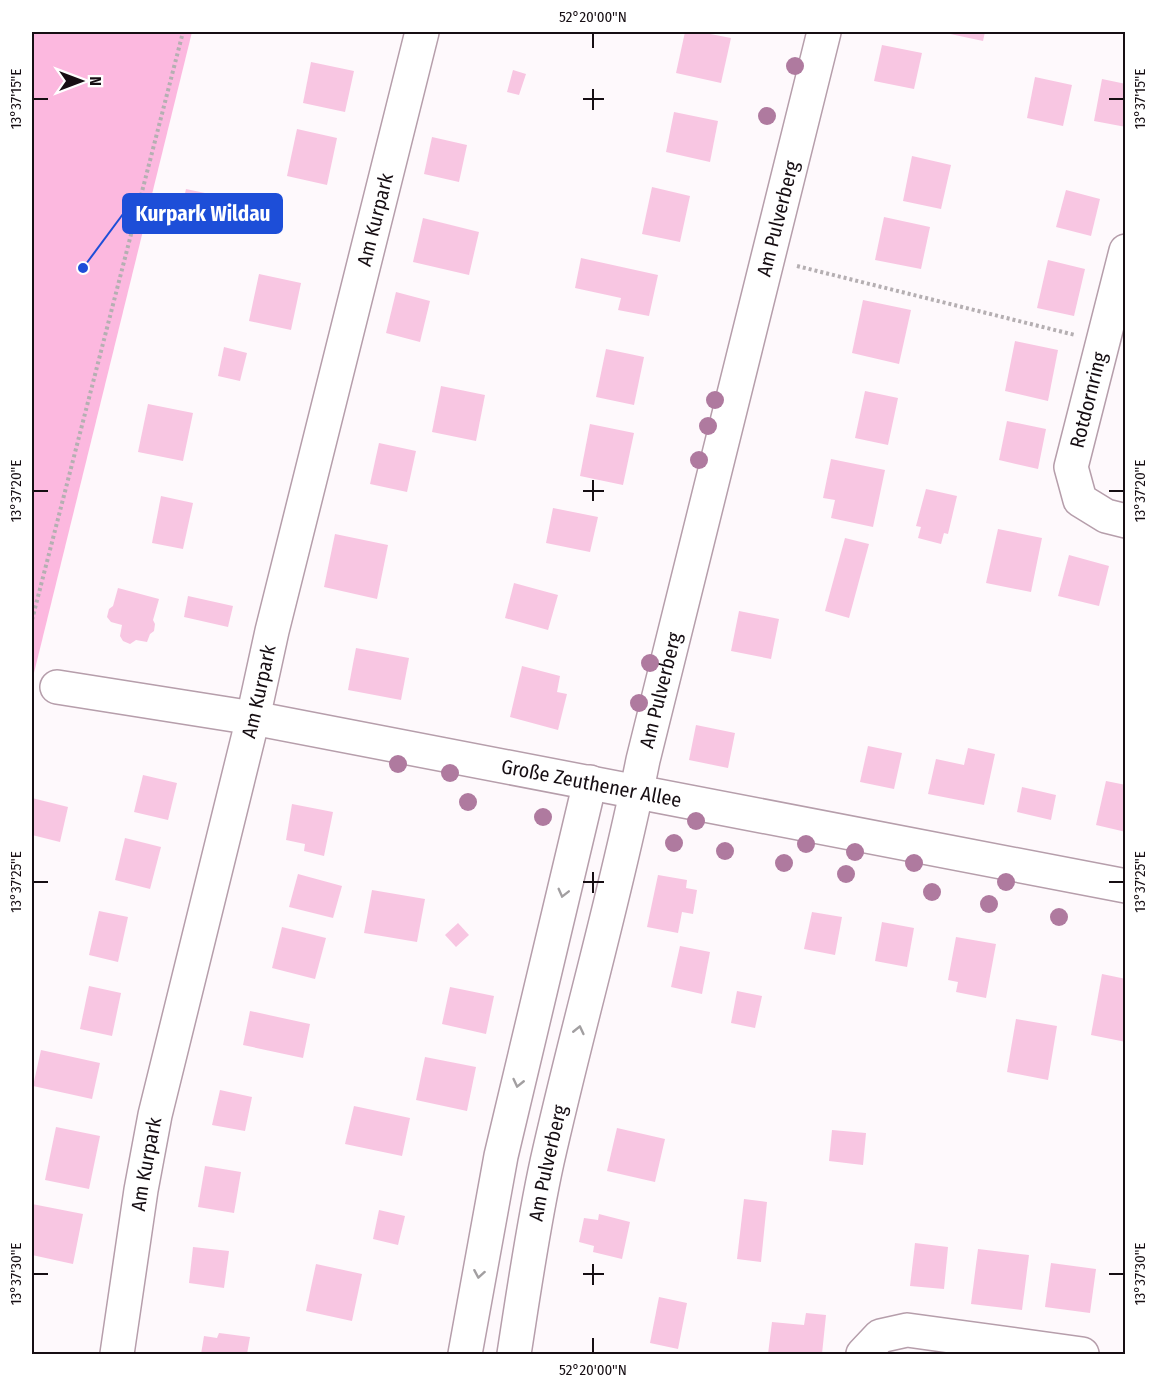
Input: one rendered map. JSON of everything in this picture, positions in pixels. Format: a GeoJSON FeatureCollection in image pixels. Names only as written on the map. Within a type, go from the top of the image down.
{"type":"FeatureCollection","features":[{"type":"Feature","properties":{"kind":"street","name":"Am Kurpark"},"geometry":{"type":"LineString","coordinates":[[117,1354],[141,1190],[155,1115],[253,718],[270,640],[422,32]]}},
{"type":"Feature","properties":{"kind":"street","name":"Am Pulverberg"},"geometry":{"type":"LineString","coordinates":[[514,1354],[547,1164],[767,259],[825,32]]}},
{"type":"Feature","properties":{"kind":"street","name":"Rotdornring"},"geometry":{"type":"LineString","coordinates":[[1125,251],[1071,467],[1080,500],[1106,516],[1125,521]]}},
{"type":"Feature","properties":{"kind":"street","name":"Große Zeuthener Allee"},"geometry":{"type":"LineString","coordinates":[[57,687],[253,718],[1125,886]]}},
{"type":"Feature","properties":{"kind":"street"},"geometry":{"type":"LineString","coordinates":[[465,1354],[501,1156],[590,782]]}},
{"type":"Feature","properties":{"kind":"street"},"geometry":{"type":"LineString","coordinates":[[863,1354],[880,1336],[907,1330],[1082,1354]]}},
{"type":"Feature","properties":{"kind":"path"},"geometry":{"type":"LineString","coordinates":[[32,620],[183,32]]}},
{"type":"Feature","properties":{"kind":"path"},"geometry":{"type":"LineString","coordinates":[[767,259],[1103,341]]}},
{"type":"Feature","properties":{"kind":"shaded area"},"geometry":{"type":"Polygon","coordinates":[[[32,32],[192,32],[32,681],[32,32]]]}},
{"type":"Feature","properties":{"kind":"building"},"geometry":{"type":"Polygon","coordinates":[[[685,32],[700,32],[731,38],[721,83],[676,73],[685,32]]]}},
{"type":"Feature","properties":{"kind":"building"},"geometry":{"type":"Polygon","coordinates":[[[941,32],[985,32],[983,41],[941,32]]]}},
{"type":"Feature","properties":{"kind":"building"},"geometry":{"type":"Polygon","coordinates":[[[882,45],[922,53],[914,89],[874,81],[882,45]]]}},
{"type":"Feature","properties":{"kind":"building"},"geometry":{"type":"Polygon","coordinates":[[[311,62],[354,71],[345,112],[303,103],[311,62]]]}},
{"type":"Feature","properties":{"kind":"building"},"geometry":{"type":"Polygon","coordinates":[[[513,70],[526,74],[519,95],[507,92],[513,70]]]}},
{"type":"Feature","properties":{"kind":"building"},"geometry":{"type":"Polygon","coordinates":[[[1035,77],[1072,85],[1063,126],[1027,118],[1035,77]]]}},
{"type":"Feature","properties":{"kind":"building"},"geometry":{"type":"Polygon","coordinates":[[[1102,79],[1126,84],[1126,127],[1094,121],[1102,79]]]}},
{"type":"Feature","properties":{"kind":"building"},"geometry":{"type":"Polygon","coordinates":[[[674,112],[718,121],[710,162],[666,152],[674,112]]]}},
{"type":"Feature","properties":{"kind":"building"},"geometry":{"type":"Polygon","coordinates":[[[297,129],[337,138],[327,185],[287,176],[297,129]]]}},
{"type":"Feature","properties":{"kind":"building"},"geometry":{"type":"Polygon","coordinates":[[[432,137],[467,145],[459,182],[424,174],[432,137]]]}},
{"type":"Feature","properties":{"kind":"building"},"geometry":{"type":"Polygon","coordinates":[[[912,156],[951,165],[941,209],[903,201],[912,156]]]}},
{"type":"Feature","properties":{"kind":"building"},"geometry":{"type":"Polygon","coordinates":[[[652,187],[690,196],[680,242],[642,234],[652,187]]]}},
{"type":"Feature","properties":{"kind":"building"},"geometry":{"type":"Polygon","coordinates":[[[186,189],[219,196],[218,202],[225,203],[221,221],[215,220],[214,223],[180,215],[186,189]]]}},
{"type":"Feature","properties":{"kind":"building"},"geometry":{"type":"Polygon","coordinates":[[[1066,190],[1100,199],[1091,236],[1056,227],[1066,190]]]}},
{"type":"Feature","properties":{"kind":"building"},"geometry":{"type":"Polygon","coordinates":[[[884,217],[930,227],[921,269],[875,260],[884,217]]]}},
{"type":"Feature","properties":{"kind":"building"},"geometry":{"type":"Polygon","coordinates":[[[423,218],[479,232],[469,275],[413,262],[423,218]]]}},
{"type":"Feature","properties":{"kind":"building"},"geometry":{"type":"Polygon","coordinates":[[[581,258],[658,275],[649,316],[618,310],[621,298],[575,288],[581,258]]]}},
{"type":"Feature","properties":{"kind":"building"},"geometry":{"type":"Polygon","coordinates":[[[1048,260],[1085,269],[1074,316],[1037,308],[1048,260]]]}},
{"type":"Feature","properties":{"kind":"building"},"geometry":{"type":"Polygon","coordinates":[[[259,274],[301,283],[291,330],[249,321],[259,274]]]}},
{"type":"Feature","properties":{"kind":"building"},"geometry":{"type":"Polygon","coordinates":[[[396,292],[430,301],[420,342],[386,333],[396,292]]]}},
{"type":"Feature","properties":{"kind":"building"},"geometry":{"type":"Polygon","coordinates":[[[863,300],[911,310],[899,364],[852,353],[863,300]]]}},
{"type":"Feature","properties":{"kind":"building"},"geometry":{"type":"Polygon","coordinates":[[[1015,341],[1058,350],[1048,401],[1005,391],[1015,341]]]}},
{"type":"Feature","properties":{"kind":"building"},"geometry":{"type":"Polygon","coordinates":[[[224,347],[247,353],[240,381],[218,376],[224,347]]]}},
{"type":"Feature","properties":{"kind":"building"},"geometry":{"type":"Polygon","coordinates":[[[606,349],[644,357],[634,405],[596,397],[606,349]]]}},
{"type":"Feature","properties":{"kind":"building"},"geometry":{"type":"Polygon","coordinates":[[[441,386],[485,395],[476,441],[432,432],[441,386]]]}},
{"type":"Feature","properties":{"kind":"building"},"geometry":{"type":"Polygon","coordinates":[[[865,391],[898,398],[888,445],[855,438],[865,391]]]}},
{"type":"Feature","properties":{"kind":"building"},"geometry":{"type":"Polygon","coordinates":[[[148,404],[193,413],[183,461],[138,452],[148,404]]]}},
{"type":"Feature","properties":{"kind":"building"},"geometry":{"type":"Polygon","coordinates":[[[1007,421],[1046,429],[1038,469],[999,460],[1007,421]]]}},
{"type":"Feature","properties":{"kind":"building"},"geometry":{"type":"Polygon","coordinates":[[[590,424],[634,433],[623,485],[580,476],[590,424]]]}},
{"type":"Feature","properties":{"kind":"building"},"geometry":{"type":"Polygon","coordinates":[[[379,443],[416,451],[407,492],[370,484],[379,443]]]}},
{"type":"Feature","properties":{"kind":"building"},"geometry":{"type":"Polygon","coordinates":[[[831,459],[885,470],[873,527],[831,518],[835,500],[823,498],[831,459]]]}},
{"type":"Feature","properties":{"kind":"building"},"geometry":{"type":"Polygon","coordinates":[[[926,489],[957,496],[948,534],[944,533],[941,544],[918,538],[921,527],[916,526],[926,489]]]}},
{"type":"Feature","properties":{"kind":"building"},"geometry":{"type":"Polygon","coordinates":[[[161,496],[193,503],[183,549],[152,543],[161,496]]]}},
{"type":"Feature","properties":{"kind":"building"},"geometry":{"type":"Polygon","coordinates":[[[553,508],[598,517],[590,552],[546,543],[553,508]]]}},
{"type":"Feature","properties":{"kind":"building"},"geometry":{"type":"Polygon","coordinates":[[[998,529],[1042,538],[1031,592],[986,583],[998,529]]]}},
{"type":"Feature","properties":{"kind":"building"},"geometry":{"type":"Polygon","coordinates":[[[335,534],[388,545],[377,599],[324,587],[335,534]]]}},
{"type":"Feature","properties":{"kind":"building"},"geometry":{"type":"Polygon","coordinates":[[[845,538],[869,544],[849,618],[825,611],[845,538]]]}},
{"type":"Feature","properties":{"kind":"building"},"geometry":{"type":"Polygon","coordinates":[[[1069,555],[1109,566],[1099,606],[1058,596],[1069,555]]]}},
{"type":"Feature","properties":{"kind":"building"},"geometry":{"type":"Polygon","coordinates":[[[514,583],[558,595],[548,630],[505,618],[514,583]]]}},
{"type":"Feature","properties":{"kind":"building"},"geometry":{"type":"Polygon","coordinates":[[[118,588],[159,599],[153,620],[154,631],[147,642],[136,640],[130,644],[123,641],[120,636],[122,625],[111,622],[107,617],[118,588]]]}},
{"type":"Feature","properties":{"kind":"building"},"geometry":{"type":"Polygon","coordinates":[[[188,596],[233,606],[228,627],[184,617],[188,596]]]}},
{"type":"Feature","properties":{"kind":"building"},"geometry":{"type":"Polygon","coordinates":[[[739,611],[779,619],[771,659],[731,651],[739,611]]]}},
{"type":"Feature","properties":{"kind":"building"},"geometry":{"type":"Polygon","coordinates":[[[356,648],[409,658],[401,700],[348,690],[356,648]]]}},
{"type":"Feature","properties":{"kind":"building"},"geometry":{"type":"Polygon","coordinates":[[[522,666],[560,676],[557,692],[567,694],[558,730],[510,717],[522,666]]]}},
{"type":"Feature","properties":{"kind":"building"},"geometry":{"type":"Polygon","coordinates":[[[696,725],[735,733],[728,768],[689,760],[696,725]]]}},
{"type":"Feature","properties":{"kind":"building"},"geometry":{"type":"Polygon","coordinates":[[[868,746],[902,753],[894,789],[860,782],[868,746]]]}},
{"type":"Feature","properties":{"kind":"building"},"geometry":{"type":"Polygon","coordinates":[[[968,748],[995,754],[984,805],[928,794],[936,759],[964,765],[968,748]]]}},
{"type":"Feature","properties":{"kind":"building"},"geometry":{"type":"Polygon","coordinates":[[[143,775],[177,783],[168,820],[134,812],[143,775]]]}},
{"type":"Feature","properties":{"kind":"building"},"geometry":{"type":"Polygon","coordinates":[[[1106,781],[1126,785],[1126,832],[1096,825],[1106,781]]]}},
{"type":"Feature","properties":{"kind":"building"},"geometry":{"type":"Polygon","coordinates":[[[1022,787],[1056,795],[1051,820],[1017,812],[1022,787]]]}},
{"type":"Feature","properties":{"kind":"building"},"geometry":{"type":"Polygon","coordinates":[[[32,798],[68,807],[60,842],[32,835],[32,798]]]}},
{"type":"Feature","properties":{"kind":"building"},"geometry":{"type":"Polygon","coordinates":[[[292,804],[333,812],[324,856],[304,851],[305,844],[286,840],[292,804]]]}},
{"type":"Feature","properties":{"kind":"building"},"geometry":{"type":"Polygon","coordinates":[[[125,838],[161,847],[150,889],[115,880],[125,838]]]}},
{"type":"Feature","properties":{"kind":"building"},"geometry":{"type":"Polygon","coordinates":[[[298,874],[342,886],[333,918],[289,907],[298,874]]]}},
{"type":"Feature","properties":{"kind":"building"},"geometry":{"type":"Polygon","coordinates":[[[658,875],[687,880],[686,888],[697,890],[693,914],[682,912],[678,933],[647,927],[658,875]]]}},
{"type":"Feature","properties":{"kind":"building"},"geometry":{"type":"Polygon","coordinates":[[[372,890],[425,899],[417,942],[364,933],[372,890]]]}},
{"type":"Feature","properties":{"kind":"building"},"geometry":{"type":"Polygon","coordinates":[[[99,911],[128,917],[118,962],[89,955],[99,911]]]}},
{"type":"Feature","properties":{"kind":"building"},"geometry":{"type":"Polygon","coordinates":[[[812,912],[842,917],[835,955],[804,949],[812,912]]]}},
{"type":"Feature","properties":{"kind":"building"},"geometry":{"type":"Polygon","coordinates":[[[882,922],[914,928],[907,967],[875,961],[882,922]]]}},
{"type":"Feature","properties":{"kind":"building"},"geometry":{"type":"Polygon","coordinates":[[[458,923],[469,935],[456,947],[445,935],[458,923]]]}},
{"type":"Feature","properties":{"kind":"building"},"geometry":{"type":"Polygon","coordinates":[[[282,927],[326,938],[315,979],[272,968],[282,927]]]}},
{"type":"Feature","properties":{"kind":"building"},"geometry":{"type":"Polygon","coordinates":[[[956,937],[996,944],[986,998],[956,992],[958,982],[948,980],[956,937]]]}},
{"type":"Feature","properties":{"kind":"building"},"geometry":{"type":"Polygon","coordinates":[[[680,946],[710,952],[702,994],[671,987],[680,946]]]}},
{"type":"Feature","properties":{"kind":"building"},"geometry":{"type":"Polygon","coordinates":[[[1102,974],[1126,979],[1126,1042],[1091,1035],[1102,974]]]}},
{"type":"Feature","properties":{"kind":"building"},"geometry":{"type":"Polygon","coordinates":[[[89,986],[121,993],[112,1036],[80,1029],[89,986]]]}},
{"type":"Feature","properties":{"kind":"building"},"geometry":{"type":"Polygon","coordinates":[[[450,987],[494,996],[486,1034],[442,1024],[450,987]]]}},
{"type":"Feature","properties":{"kind":"building"},"geometry":{"type":"Polygon","coordinates":[[[737,991],[762,996],[755,1028],[731,1023],[737,991]]]}},
{"type":"Feature","properties":{"kind":"building"},"geometry":{"type":"Polygon","coordinates":[[[250,1011],[310,1024],[303,1058],[243,1045],[250,1011]]]}},
{"type":"Feature","properties":{"kind":"building"},"geometry":{"type":"Polygon","coordinates":[[[1016,1019],[1057,1026],[1048,1080],[1007,1072],[1016,1019]]]}},
{"type":"Feature","properties":{"kind":"building"},"geometry":{"type":"Polygon","coordinates":[[[41,1050],[100,1063],[92,1099],[33,1086],[41,1050]]]}},
{"type":"Feature","properties":{"kind":"building"},"geometry":{"type":"Polygon","coordinates":[[[425,1057],[476,1067],[467,1111],[416,1100],[425,1057]]]}},
{"type":"Feature","properties":{"kind":"building"},"geometry":{"type":"Polygon","coordinates":[[[220,1090],[252,1097],[245,1131],[212,1125],[220,1090]]]}},
{"type":"Feature","properties":{"kind":"building"},"geometry":{"type":"Polygon","coordinates":[[[354,1106],[410,1118],[402,1156],[345,1144],[354,1106]]]}},
{"type":"Feature","properties":{"kind":"building"},"geometry":{"type":"Polygon","coordinates":[[[56,1127],[100,1136],[89,1189],[45,1180],[56,1127]]]}},
{"type":"Feature","properties":{"kind":"building"},"geometry":{"type":"Polygon","coordinates":[[[617,1128],[665,1139],[655,1182],[607,1171],[617,1128]]]}},
{"type":"Feature","properties":{"kind":"building"},"geometry":{"type":"Polygon","coordinates":[[[832,1130],[866,1133],[863,1165],[829,1161],[832,1130]]]}},
{"type":"Feature","properties":{"kind":"building"},"geometry":{"type":"Polygon","coordinates":[[[205,1166],[241,1172],[234,1213],[198,1207],[205,1166]]]}},
{"type":"Feature","properties":{"kind":"building"},"geometry":{"type":"Polygon","coordinates":[[[744,1199],[767,1202],[761,1262],[737,1259],[744,1199]]]}},
{"type":"Feature","properties":{"kind":"building"},"geometry":{"type":"Polygon","coordinates":[[[32,1204],[83,1214],[73,1264],[32,1255],[32,1204]]]}},
{"type":"Feature","properties":{"kind":"building"},"geometry":{"type":"Polygon","coordinates":[[[379,1210],[405,1216],[398,1245],[373,1239],[379,1210]]]}},
{"type":"Feature","properties":{"kind":"building"},"geometry":{"type":"Polygon","coordinates":[[[599,1214],[630,1222],[622,1259],[593,1252],[594,1246],[579,1242],[584,1218],[598,1220],[599,1214]]]}},
{"type":"Feature","properties":{"kind":"building"},"geometry":{"type":"Polygon","coordinates":[[[915,1243],[948,1247],[944,1289],[910,1286],[915,1243]]]}},
{"type":"Feature","properties":{"kind":"building"},"geometry":{"type":"Polygon","coordinates":[[[193,1247],[229,1251],[224,1288],[189,1283],[193,1247]]]}},
{"type":"Feature","properties":{"kind":"building"},"geometry":{"type":"Polygon","coordinates":[[[978,1249],[1029,1255],[1022,1310],[971,1304],[978,1249]]]}},
{"type":"Feature","properties":{"kind":"building"},"geometry":{"type":"Polygon","coordinates":[[[1051,1263],[1096,1269],[1090,1313],[1045,1307],[1051,1263]]]}},
{"type":"Feature","properties":{"kind":"building"},"geometry":{"type":"Polygon","coordinates":[[[316,1264],[362,1274],[352,1321],[306,1311],[316,1264]]]}},
{"type":"Feature","properties":{"kind":"building"},"geometry":{"type":"Polygon","coordinates":[[[659,1297],[687,1303],[678,1349],[650,1343],[659,1297]]]}},
{"type":"Feature","properties":{"kind":"building"},"geometry":{"type":"Polygon","coordinates":[[[806,1313],[826,1315],[822,1354],[768,1354],[772,1322],[804,1325],[806,1313]]]}},
{"type":"Feature","properties":{"kind":"building"},"geometry":{"type":"Polygon","coordinates":[[[219,1333],[250,1337],[247,1354],[201,1354],[204,1336],[217,1338],[219,1333]]]}},
{"type":"Feature","properties":{"kind":"place","name":"Kurpark Wildau"},"geometry":{"type":"Point","coordinates":[83,268]}}]}
